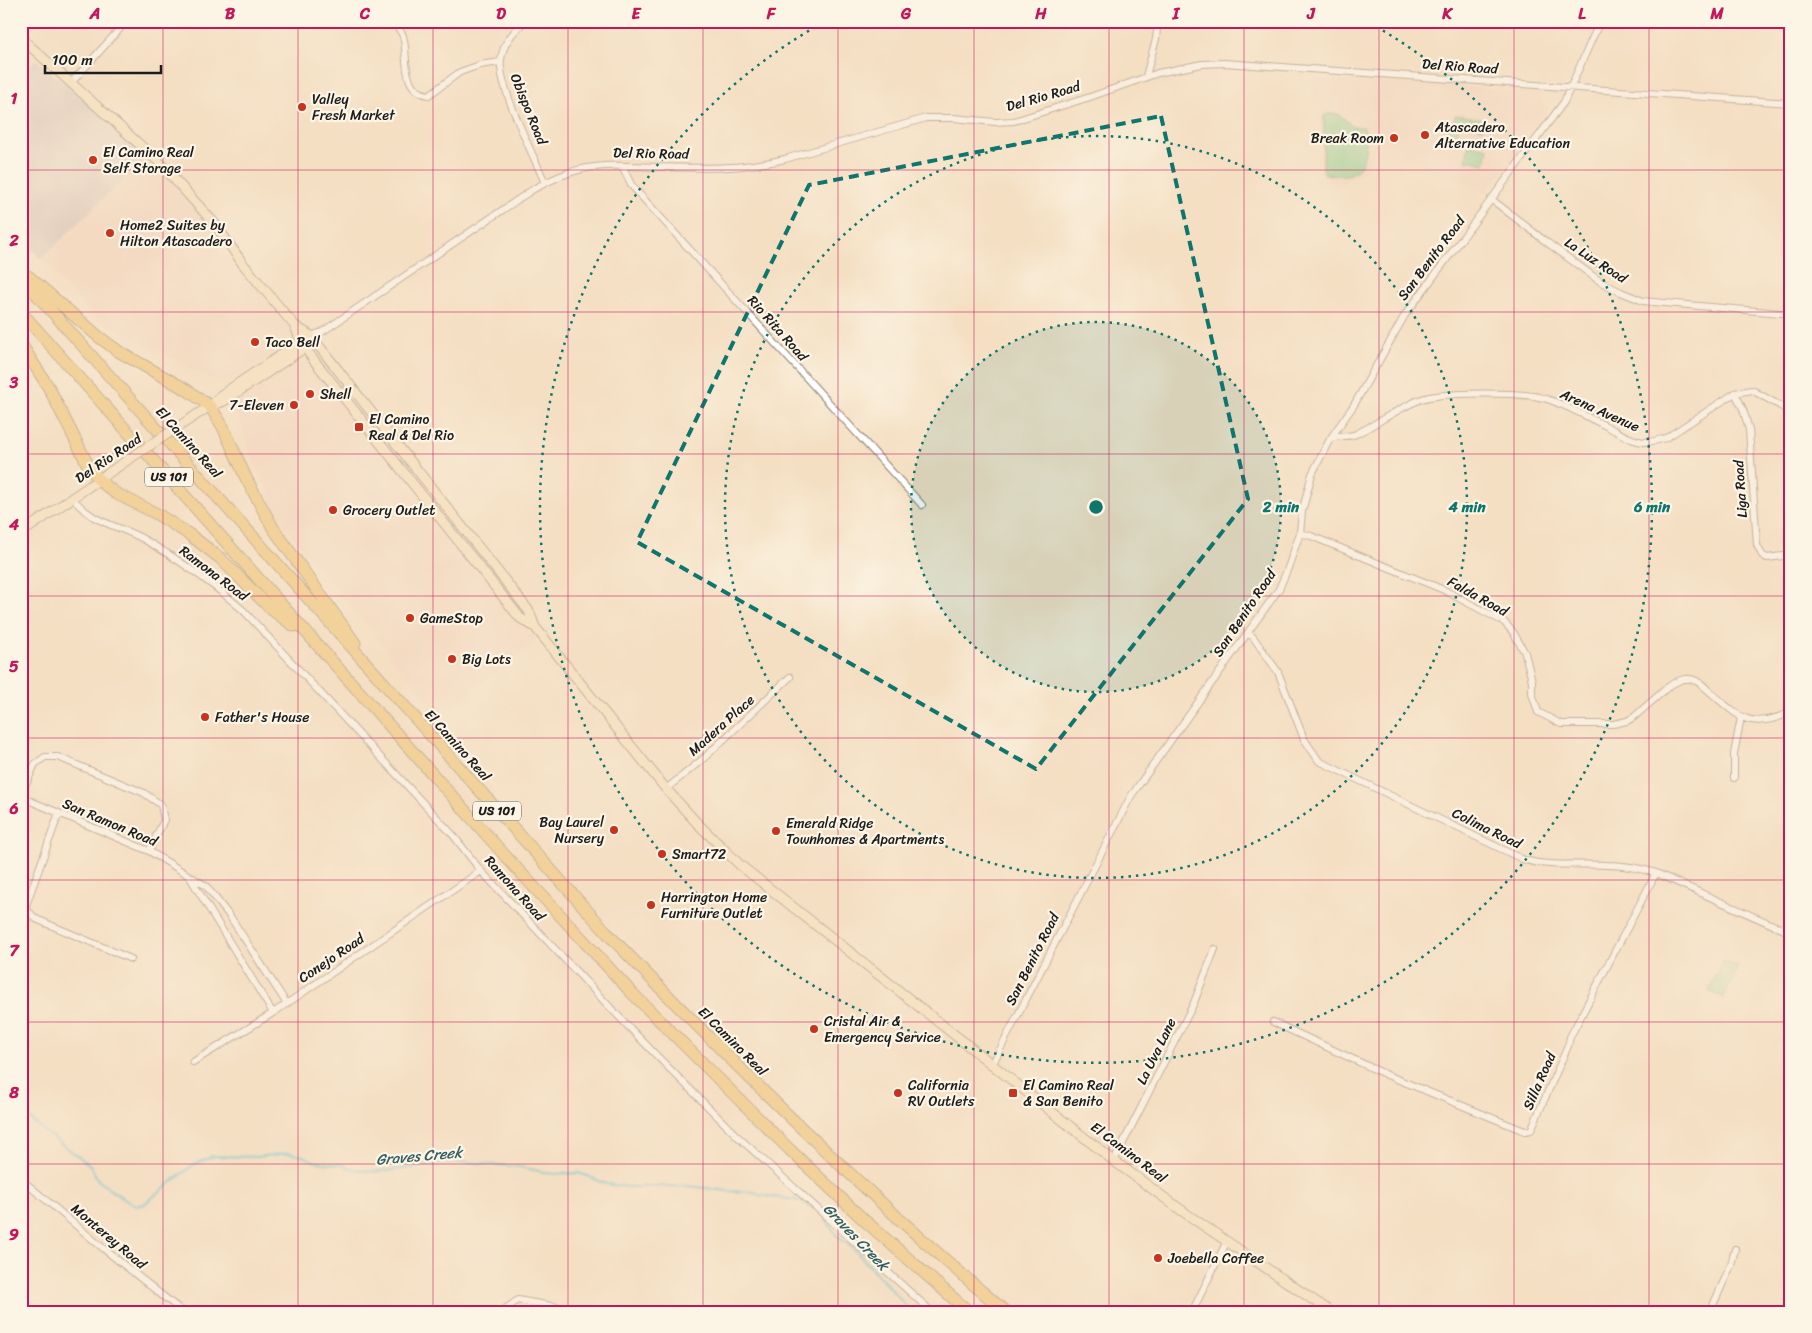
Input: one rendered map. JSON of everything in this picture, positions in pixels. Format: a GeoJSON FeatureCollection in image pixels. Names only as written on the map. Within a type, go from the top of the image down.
{"type":"FeatureCollection","features":[{"type":"Feature","properties":{"kind":"highway"},"geometry":{"type":"LineString","coordinates":[[21,270],[92,332],[118,351],[187,390],[210,406],[223,427],[246,478],[273,528],[385,685]]}},
{"type":"Feature","properties":{"kind":"highway","name":"El Camino Real"},"geometry":{"type":"LineString","coordinates":[[21,277],[602,927],[698,1027],[806,1133],[880,1202],[1006,1312]]}},
{"type":"Feature","properties":{"kind":"highway","name":"US 101"},"geometry":{"type":"LineString","coordinates":[[21,312],[509,860],[639,1000],[728,1091],[864,1220],[969,1312]]}},
{"type":"Feature","properties":{"kind":"highway"},"geometry":{"type":"LineString","coordinates":[[21,344],[49,388],[87,463],[99,480],[115,493],[157,514],[190,535],[232,570],[271,609],[316,643]]}},
{"type":"Feature","properties":{"kind":"main road","name":"El Camino Real"},"geometry":{"type":"LineString","coordinates":[[21,38],[158,161],[190,195],[215,224],[243,264],[295,326],[313,338],[530,611],[535,627]]}},
{"type":"Feature","properties":{"kind":"main road","name":"El Camino Real"},"geometry":{"type":"LineString","coordinates":[[295,326],[303,345],[520,618],[535,627],[666,789],[697,823],[740,865],[1114,1161],[1331,1312]]}},
{"type":"Feature","properties":{"kind":"main road","name":"Del Rio Road"},"geometry":{"type":"LineString","coordinates":[[21,533],[210,406],[224,400],[313,338]]}},
{"type":"Feature","properties":{"kind":"street"},"geometry":{"type":"LineString","coordinates":[[71,83],[127,21]]}},
{"type":"Feature","properties":{"kind":"street"},"geometry":{"type":"LineString","coordinates":[[390,21],[399,29],[403,36],[407,74],[420,94],[429,95],[460,72],[480,65],[500,62]]}},
{"type":"Feature","properties":{"kind":"street","name":"Obispo Road"},"geometry":{"type":"LineString","coordinates":[[525,21],[510,36],[505,45],[500,62],[502,79],[504,88],[545,182]]}},
{"type":"Feature","properties":{"kind":"street"},"geometry":{"type":"LineString","coordinates":[[1146,76],[1156,39],[1158,21]]}},
{"type":"Feature","properties":{"kind":"street","name":"San Benito Road"},"geometry":{"type":"LineString","coordinates":[[992,1065],[1131,796],[1279,588],[1300,533],[1302,512],[1312,474],[1330,439],[1354,406],[1405,315],[1564,102],[1600,21]]}},
{"type":"Feature","properties":{"kind":"street","name":"Del Rio Road"},"geometry":{"type":"LineString","coordinates":[[313,338],[545,182],[583,169],[622,166],[722,168],[768,163],[926,118],[954,118],[995,122],[1014,121],[1090,97],[1146,76],[1188,66],[1224,63],[1791,103]]}},
{"type":"Feature","properties":{"kind":"street","name":"Rio Rita Road"},"geometry":{"type":"LineString","coordinates":[[622,166],[632,186],[922,505]]}},
{"type":"Feature","properties":{"kind":"street","name":"La Luz Road"},"geometry":{"type":"LineString","coordinates":[[1491,199],[1602,282],[1643,301],[1791,314]]}},
{"type":"Feature","properties":{"kind":"street"},"geometry":{"type":"LineString","coordinates":[[1735,393],[1752,390],[1791,412]]}},
{"type":"Feature","properties":{"kind":"street","name":"Arena Avenue"},"geometry":{"type":"LineString","coordinates":[[1330,439],[1336,435],[1353,435],[1421,399],[1434,396],[1476,394],[1514,395],[1545,399],[1567,407],[1628,437],[1643,442],[1657,441],[1666,438],[1735,393]]}},
{"type":"Feature","properties":{"kind":"street","name":"Liga Road"},"geometry":{"type":"LineString","coordinates":[[1735,393],[1743,409],[1749,430],[1757,545],[1762,555],[1766,558],[1791,555]]}},
{"type":"Feature","properties":{"kind":"street","name":"Ramona Road"},"geometry":{"type":"LineString","coordinates":[[73,498],[95,518],[142,538],[178,560],[216,586],[243,610],[453,835],[482,871],[624,1022],[737,1136],[932,1312]]}},
{"type":"Feature","properties":{"kind":"street","name":"Falda Road"},"geometry":{"type":"LineString","coordinates":[[1300,533],[1444,590],[1504,622],[1513,632],[1525,653],[1532,680],[1532,693],[1538,712],[1561,724],[1613,724],[1627,721],[1675,682],[1689,678],[1700,683],[1742,718]]}},
{"type":"Feature","properties":{"kind":"street","name":"Colima Road"},"geometry":{"type":"LineString","coordinates":[[1248,633],[1253,637],[1278,672],[1304,739],[1314,756],[1320,761],[1522,859],[1542,864],[1612,865],[1656,873],[1791,934]]}},
{"type":"Feature","properties":{"kind":"street","name":"Madera Place"},"geometry":{"type":"LineString","coordinates":[[666,789],[703,758],[790,677]]}},
{"type":"Feature","properties":{"kind":"street"},"geometry":{"type":"LineString","coordinates":[[1734,778],[1734,754],[1742,718],[1760,721],[1779,718],[1791,712]]}},
{"type":"Feature","properties":{"kind":"street"},"geometry":{"type":"LineString","coordinates":[[21,796],[35,764],[46,757],[58,756],[144,793],[161,805],[164,820],[149,851]]}},
{"type":"Feature","properties":{"kind":"street","name":"San Ramon Road"},"geometry":{"type":"LineString","coordinates":[[21,796],[149,851],[206,886],[231,918],[287,1004]]}},
{"type":"Feature","properties":{"kind":"street"},"geometry":{"type":"LineString","coordinates":[[59,813],[24,908],[36,919],[131,959]]}},
{"type":"Feature","properties":{"kind":"street","name":"Conejo Road"},"geometry":{"type":"LineString","coordinates":[[193,1062],[287,1004],[482,871]]}},
{"type":"Feature","properties":{"kind":"street"},"geometry":{"type":"LineString","coordinates":[[187,873],[273,1013]]}},
{"type":"Feature","properties":{"kind":"street","name":"Silla Road"},"geometry":{"type":"LineString","coordinates":[[1273,1022],[1387,1074],[1517,1128],[1525,1131],[1530,1130],[1568,1046],[1570,1037],[1656,873]]}},
{"type":"Feature","properties":{"kind":"street","name":"La Uva Lane"},"geometry":{"type":"LineString","coordinates":[[1114,1161],[1193,1005],[1215,949]]}},
{"type":"Feature","properties":{"kind":"street","name":"Monterey Road"},"geometry":{"type":"LineString","coordinates":[[21,1178],[104,1249],[183,1312]]}},
{"type":"Feature","properties":{"kind":"street"},"geometry":{"type":"LineString","coordinates":[[1192,1312],[1227,1241]]}},
{"type":"Feature","properties":{"kind":"street"},"geometry":{"type":"LineString","coordinates":[[1710,1312],[1736,1249]]}},
{"type":"Feature","properties":{"kind":"street"},"geometry":{"type":"LineString","coordinates":[[503,1312],[518,1300],[585,1312]]}},
{"type":"Feature","properties":{"kind":"highlighted area"},"geometry":{"type":"Polygon","coordinates":[[[1161,116],[1248,499],[1036,769],[637,542],[809,185],[1161,116]]]}},
{"type":"Feature","properties":{"kind":"shaded area"},"geometry":{"type":"Polygon","coordinates":[[[36,59],[148,155],[41,259],[21,239],[21,74],[36,59]]]}},
{"type":"Feature","properties":{"kind":"shaded area","name":"Atascadero Alternative Education"},"geometry":{"type":"Polygon","coordinates":[[[1313,80],[1441,84],[1541,92],[1547,112],[1486,194],[1448,175],[1437,174],[1423,169],[1418,160],[1372,153],[1369,168],[1339,186],[1333,186],[1326,183],[1321,170],[1320,117],[1312,103],[1313,80]]]}},
{"type":"Feature","properties":{"kind":"shaded area"},"geometry":{"type":"Polygon","coordinates":[[[148,155],[201,212],[297,340],[228,385],[211,379],[97,319],[41,259],[148,155]]]}},
{"type":"Feature","properties":{"kind":"shaded area"},"geometry":{"type":"Polygon","coordinates":[[[305,352],[537,640],[441,715],[326,575],[282,525],[254,462],[237,414],[235,397],[305,352]]]}},
{"type":"Feature","properties":{"kind":"green space"},"geometry":{"type":"Polygon","coordinates":[[[1327,114],[1339,114],[1353,127],[1364,127],[1366,136],[1363,160],[1352,174],[1340,176],[1325,174],[1323,168],[1324,116],[1327,114]]]}},
{"type":"Feature","properties":{"kind":"green space"},"geometry":{"type":"Polygon","coordinates":[[[1455,115],[1485,119],[1483,128],[1460,124],[1457,133],[1437,127],[1438,125],[1453,127],[1455,115]]]}},
{"type":"Feature","properties":{"kind":"green space"},"geometry":{"type":"Polygon","coordinates":[[[1469,144],[1488,148],[1485,164],[1466,160],[1469,144]]]}},
{"type":"Feature","properties":{"kind":"green space"},"geometry":{"type":"Polygon","coordinates":[[[1722,961],[1738,967],[1724,998],[1709,991],[1722,961]]]}},
{"type":"Feature","properties":{"kind":"waterway","name":"Graves Creek"},"geometry":{"type":"LineString","coordinates":[[21,1107],[23,1112],[40,1128],[90,1165],[98,1180],[135,1205],[143,1205],[193,1165],[213,1156],[257,1157],[288,1153],[303,1156],[316,1162],[344,1165],[349,1168],[372,1172],[414,1168],[429,1164],[465,1162],[520,1167],[553,1174],[579,1173],[607,1184],[628,1187],[690,1186],[754,1192],[759,1195],[806,1203],[812,1208]]}},
{"type":"Feature","properties":{"kind":"waterway","name":"Graves Creek"},"geometry":{"type":"LineString","coordinates":[[826,1219],[836,1235],[853,1248],[907,1307],[914,1312]]}},
{"type":"Feature","properties":{"kind":"place","name":"Valley Fresh Market"},"geometry":{"type":"Point","coordinates":[302,107]}},
{"type":"Feature","properties":{"kind":"place","name":"Atascadero Alternative Education"},"geometry":{"type":"Point","coordinates":[1425,135]}},
{"type":"Feature","properties":{"kind":"place","name":"Break Room"},"geometry":{"type":"Point","coordinates":[1394,138]}},
{"type":"Feature","properties":{"kind":"place","name":"El Camino Real Self Storage"},"geometry":{"type":"Point","coordinates":[93,160]}},
{"type":"Feature","properties":{"kind":"place","name":"Home2 Suites by Hilton Atascadero"},"geometry":{"type":"Point","coordinates":[110,233]}},
{"type":"Feature","properties":{"kind":"place","name":"Taco Bell"},"geometry":{"type":"Point","coordinates":[255,342]}},
{"type":"Feature","properties":{"kind":"place","name":"Shell"},"geometry":{"type":"Point","coordinates":[310,394]}},
{"type":"Feature","properties":{"kind":"place","name":"7-Eleven"},"geometry":{"type":"Point","coordinates":[294,405]}},
{"type":"Feature","properties":{"kind":"place","name":"El Camino Real & Del Rio"},"geometry":{"type":"Point","coordinates":[359,427]}},
{"type":"Feature","properties":{"kind":"place","name":"Grocery Outlet"},"geometry":{"type":"Point","coordinates":[333,510]}},
{"type":"Feature","properties":{"kind":"place","name":"GameStop"},"geometry":{"type":"Point","coordinates":[410,618]}},
{"type":"Feature","properties":{"kind":"place","name":"Big Lots"},"geometry":{"type":"Point","coordinates":[452,659]}},
{"type":"Feature","properties":{"kind":"place","name":"Father's House"},"geometry":{"type":"Point","coordinates":[205,717]}},
{"type":"Feature","properties":{"kind":"place","name":"Bay Laurel Nursery"},"geometry":{"type":"Point","coordinates":[614,830]}},
{"type":"Feature","properties":{"kind":"place","name":"Emerald Ridge Townhomes & Apartments"},"geometry":{"type":"Point","coordinates":[776,831]}},
{"type":"Feature","properties":{"kind":"place","name":"Smart72"},"geometry":{"type":"Point","coordinates":[662,854]}},
{"type":"Feature","properties":{"kind":"place","name":"Harrington Home Furniture Outlet"},"geometry":{"type":"Point","coordinates":[651,905]}},
{"type":"Feature","properties":{"kind":"place","name":"Cristal Air & Emergency Service"},"geometry":{"type":"Point","coordinates":[814,1029]}},
{"type":"Feature","properties":{"kind":"place","name":"California RV Outlets"},"geometry":{"type":"Point","coordinates":[898,1093]}},
{"type":"Feature","properties":{"kind":"place","name":"El Camino Real & San Benito"},"geometry":{"type":"Point","coordinates":[1013,1093]}},
{"type":"Feature","properties":{"kind":"place","name":"Joebella Coffee"},"geometry":{"type":"Point","coordinates":[1158,1258]}}]}
